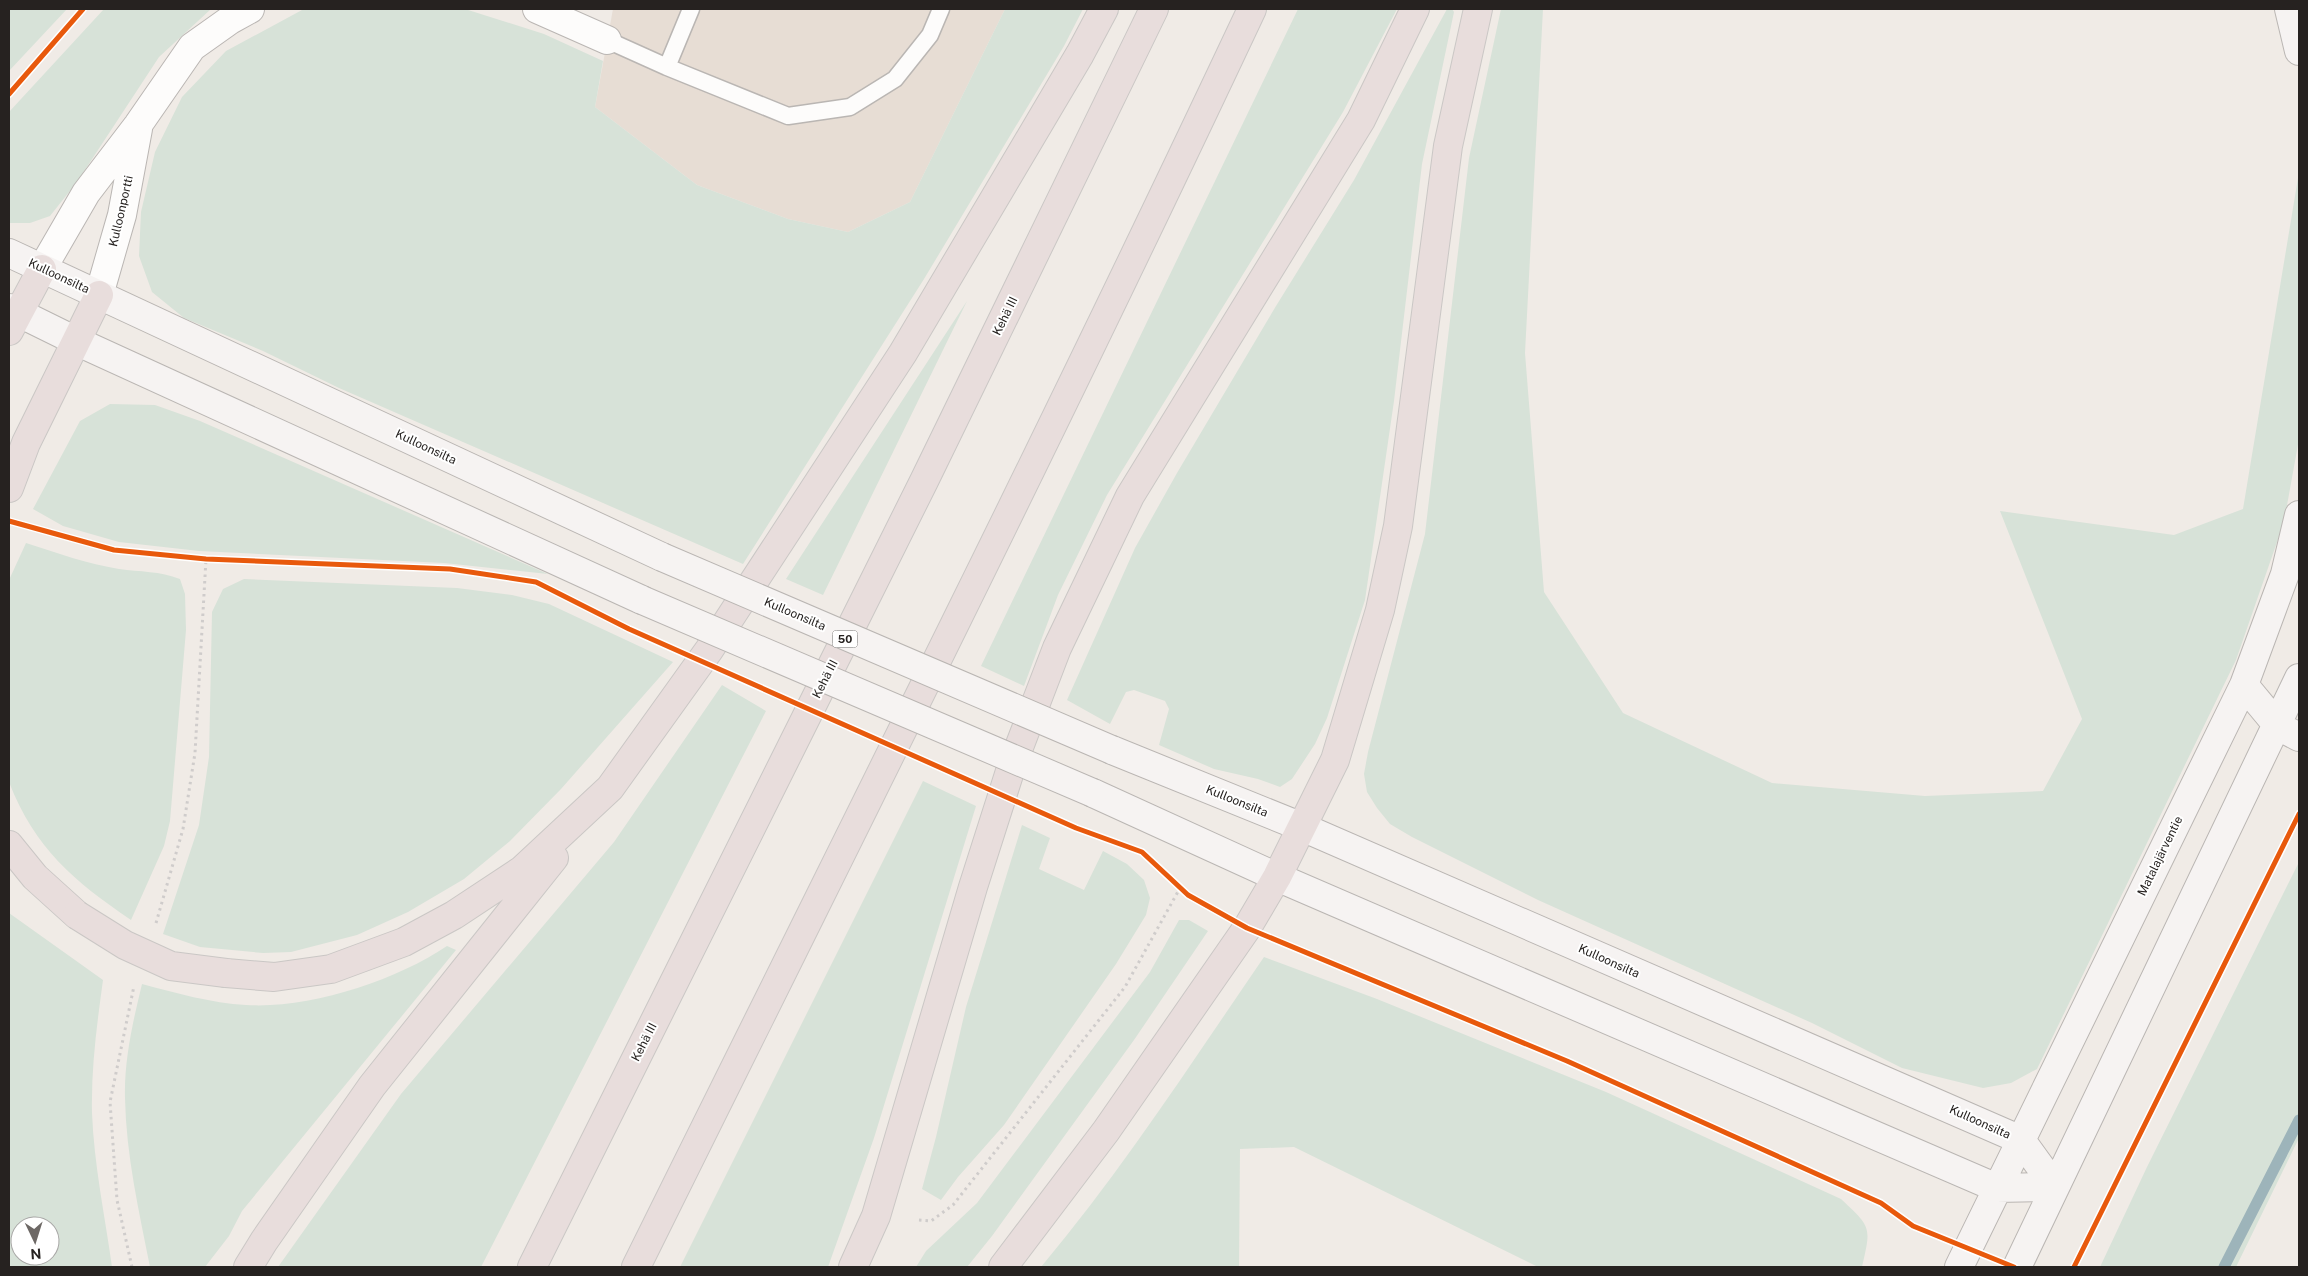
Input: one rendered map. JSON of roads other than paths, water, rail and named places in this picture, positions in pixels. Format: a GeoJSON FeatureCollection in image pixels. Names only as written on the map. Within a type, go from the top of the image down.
{"type":"FeatureCollection","features":[{"type":"Feature","properties":{"kind":"highway"},"geometry":{"type":"LineString","coordinates":[[248,1267],[264,1240],[372,1086],[610,788],[709,650],[903,353],[1080,54],[1104,9]]}},
{"type":"Feature","properties":{"kind":"highway","name":"Kehä III"},"geometry":{"type":"LineString","coordinates":[[532,1267],[924,481],[1154,9]]}},
{"type":"Feature","properties":{"kind":"highway"},"geometry":{"type":"LineString","coordinates":[[636,1267],[1149,228],[1252,9]]}},
{"type":"Feature","properties":{"kind":"highway"},"geometry":{"type":"LineString","coordinates":[[853,1267],[876,1216],[976,878],[1011,768],[1057,648],[1130,496],[1361,120],[1416,9]]}},
{"type":"Feature","properties":{"kind":"highway"},"geometry":{"type":"LineString","coordinates":[[1003,1267],[1106,1130],[1247,928],[1277,877],[1335,760],[1380,610],[1398,526],[1448,146],[1478,9]]}},
{"type":"Feature","properties":{"kind":"highway"},"geometry":{"type":"LineString","coordinates":[[12,317],[42,269]]}},
{"type":"Feature","properties":{"kind":"highway"},"geometry":{"type":"LineString","coordinates":[[9,488],[26,443],[99,295]]}},
{"type":"Feature","properties":{"kind":"highway"},"geometry":{"type":"LineString","coordinates":[[9,845],[35,877],[77,915],[125,945],[171,966],[274,977],[331,969],[404,942],[454,914],[522,870],[610,788]]}},
{"type":"Feature","properties":{"kind":"main road"},"geometry":{"type":"LineString","coordinates":[[2289,9],[2299,51]]}},
{"type":"Feature","properties":{"kind":"main road","name":"Kulloonsilta"},"geometry":{"type":"LineString","coordinates":[[9,252],[662,557],[1112,750],[1302,827],[2021,1140],[2055,1187]]}},
{"type":"Feature","properties":{"kind":"main road"},"geometry":{"type":"LineString","coordinates":[[12,317],[76,341],[642,600],[1093,792],[1277,877],[1997,1188],[2055,1187]]}},
{"type":"Feature","properties":{"kind":"main road","name":"Matalajärventie"},"geometry":{"type":"LineString","coordinates":[[1959,1267],[2244,684],[2285,574],[2299,515]]}},
{"type":"Feature","properties":{"kind":"main road"},"geometry":{"type":"LineString","coordinates":[[2016,1267],[2288,732],[2297,687],[2244,684]]}},
{"type":"Feature","properties":{"kind":"main road"},"geometry":{"type":"LineString","coordinates":[[2244,684],[2288,732]]}},
{"type":"Feature","properties":{"kind":"street","name":"Kulloonportti"},"geometry":{"type":"LineString","coordinates":[[42,269],[86,193],[138,125],[192,47],[230,20],[250,9]]}},
{"type":"Feature","properties":{"kind":"street"},"geometry":{"type":"LineString","coordinates":[[537,9],[607,40]]}},
{"type":"Feature","properties":{"kind":"street","name":"Kulloonportti"},"geometry":{"type":"LineString","coordinates":[[99,295],[122,215],[138,125]]}},
{"type":"Feature","properties":{"kind":"lane"},"geometry":{"type":"LineString","coordinates":[[667,67],[691,9]]}},
{"type":"Feature","properties":{"kind":"lane"},"geometry":{"type":"LineString","coordinates":[[607,40],[667,67],[788,116],[850,107],[895,79],[930,35],[942,9]]}},
{"type":"Feature","properties":{"kind":"waterway"},"geometry":{"type":"LineString","coordinates":[[2224,1267],[2299,1120]]}}]}
